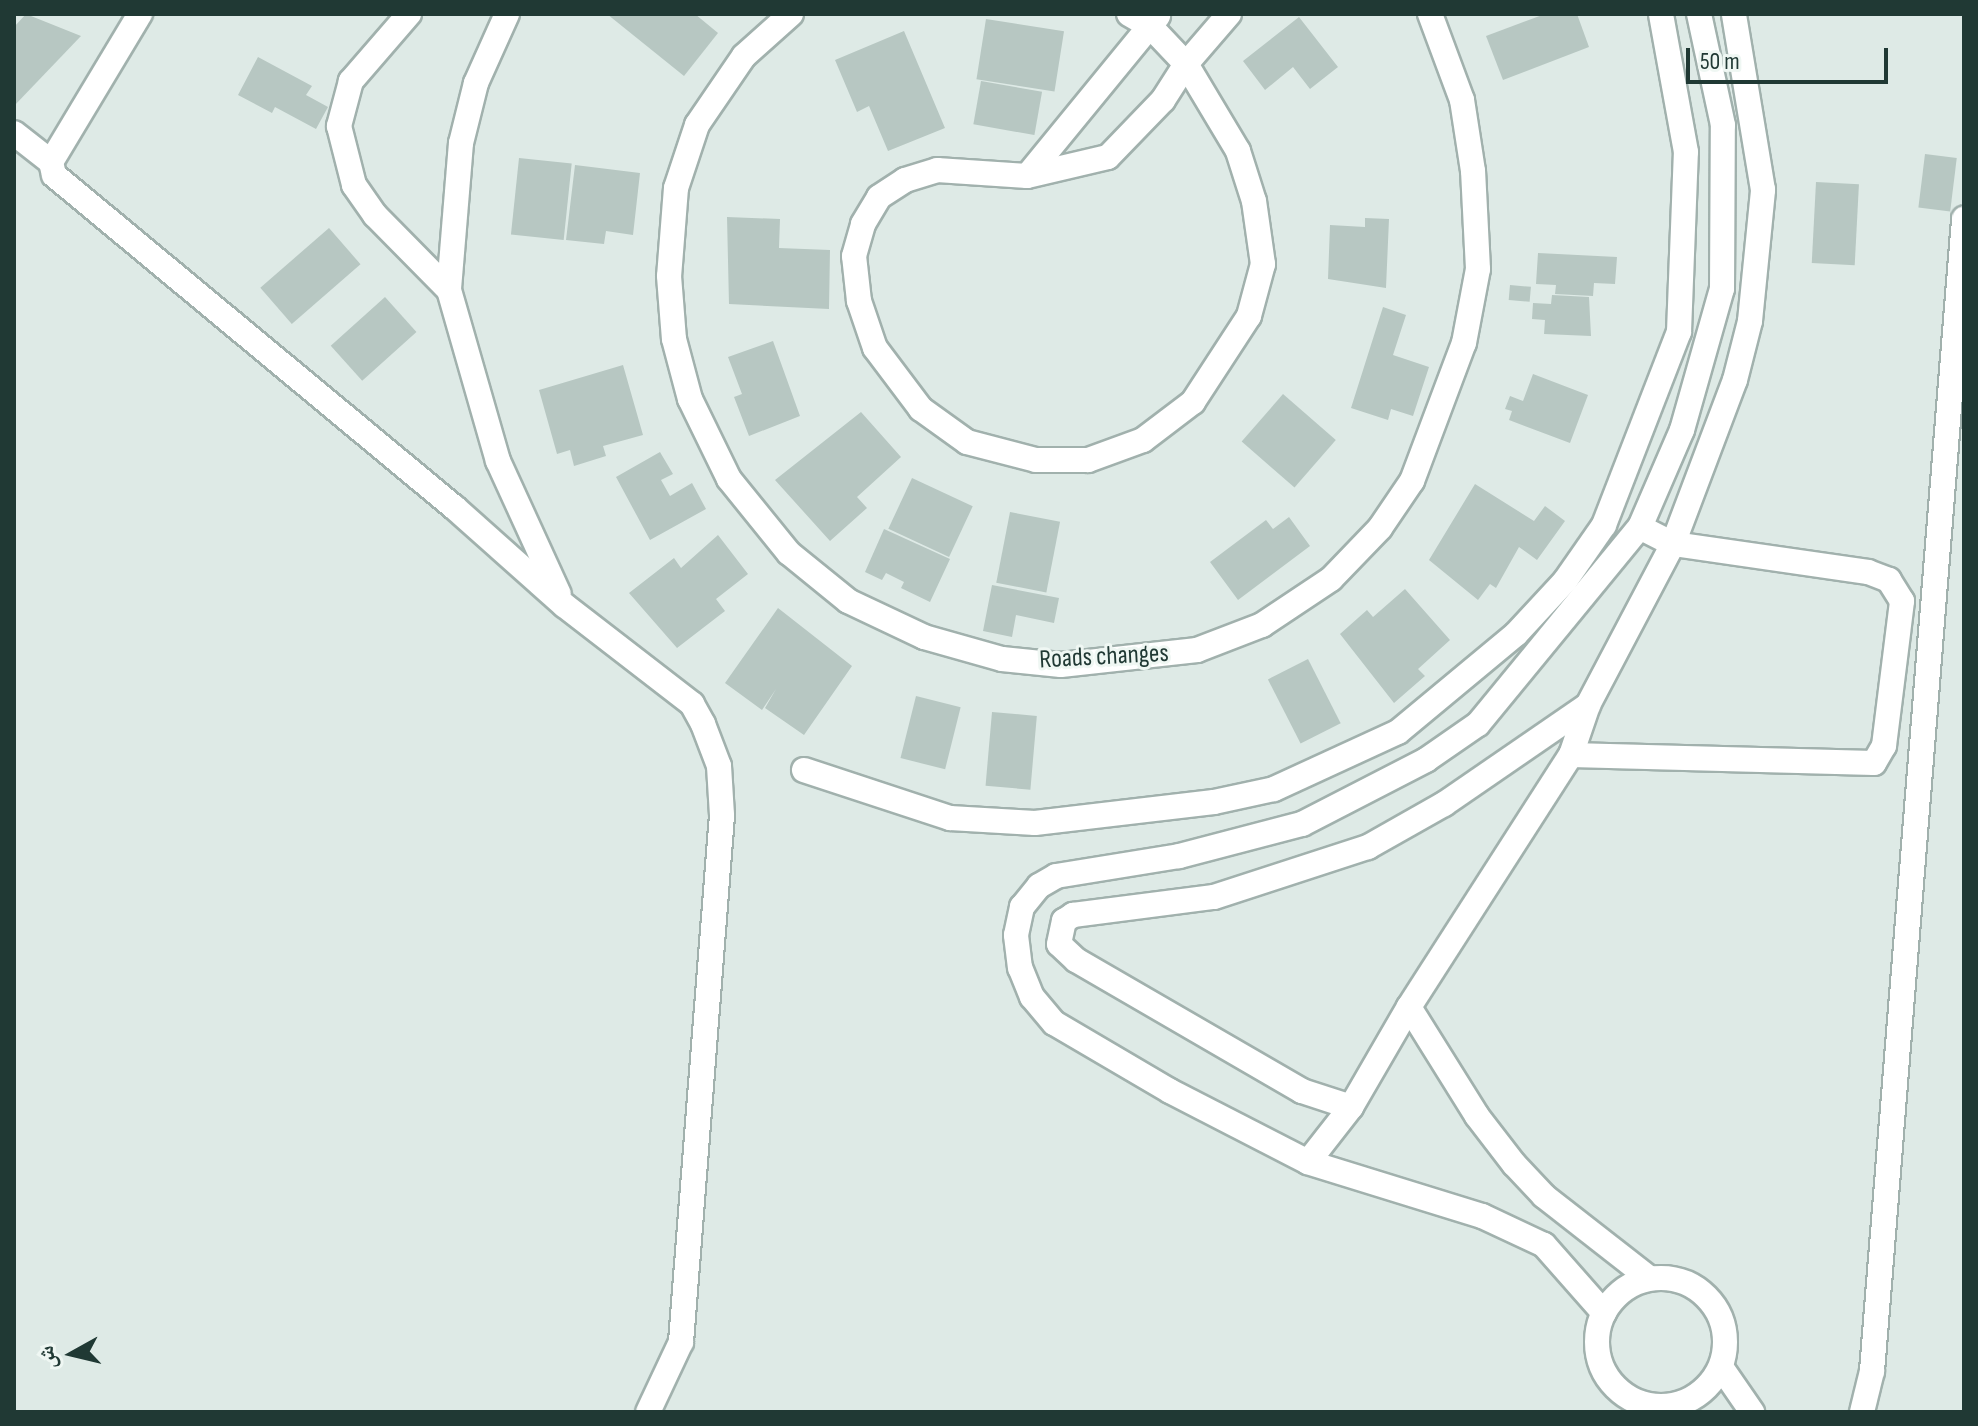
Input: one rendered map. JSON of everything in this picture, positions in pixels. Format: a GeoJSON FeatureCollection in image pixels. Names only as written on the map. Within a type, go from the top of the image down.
{"type":"FeatureCollection","features":[{"type":"Feature","properties":{"kind":"street"},"geometry":{"type":"LineString","coordinates":[[51,162],[140,14]]}},
{"type":"Feature","properties":{"kind":"street"},"geometry":{"type":"LineString","coordinates":[[409,14],[351,81],[339,126],[354,185],[375,215],[449,290]]}},
{"type":"Feature","properties":{"kind":"street"},"geometry":{"type":"LineString","coordinates":[[507,14],[476,83],[461,143],[449,290],[498,461],[564,605]]}},
{"type":"Feature","properties":{"kind":"street","name":"Roads changes"},"geometry":{"type":"LineString","coordinates":[[791,14],[744,56],[697,125],[676,188],[669,276],[674,339],[690,399],[729,479],[789,553],[848,601],[924,637],[1002,659],[1061,665],[1197,650],[1262,625],[1331,579],[1380,528],[1412,481],[1464,343],[1478,269],[1473,171],[1462,100],[1430,14]]}},
{"type":"Feature","properties":{"kind":"street"},"geometry":{"type":"LineString","coordinates":[[1027,176],[1146,18],[1186,64],[1238,151],[1254,201],[1263,264],[1249,316],[1193,402],[1143,440],[1088,460],[1036,460],[967,442],[921,409],[895,379],[875,348],[859,301],[854,256],[879,197],[905,180],[937,170],[1027,176],[1108,157],[1163,100],[1186,64],[1229,14]]}},
{"type":"Feature","properties":{"kind":"street"},"geometry":{"type":"LineString","coordinates":[[804,770],[950,818],[1035,823],[1214,802],[1274,789],[1398,732],[1516,634],[1565,581],[1604,525],[1679,332],[1686,152],[1661,14]]}},
{"type":"Feature","properties":{"kind":"street"},"geometry":{"type":"LineString","coordinates":[[1604,1313],[1544,1245],[1482,1216],[1308,1162],[1170,1091],[1054,1023],[1032,997],[1020,968],[1016,935],[1022,907],[1039,886],[1056,876],[1179,856],[1302,824],[1426,760],[1478,724],[1640,527],[1682,430],[1722,289],[1723,125],[1699,14]]}},
{"type":"Feature","properties":{"kind":"street"},"geometry":{"type":"LineString","coordinates":[[1308,1162],[1351,1107],[1409,1007],[1571,755],[1588,705],[1673,544],[1735,380],[1760,251],[1763,190],[1734,14]]}},
{"type":"Feature","properties":{"kind":"street"},"geometry":{"type":"LineString","coordinates":[[14,133],[51,162],[54,175],[455,508],[564,605],[692,704],[712,744],[722,791],[681,1342],[648,1412]]}},
{"type":"Feature","properties":{"kind":"street"},"geometry":{"type":"LineString","coordinates":[[1862,1412],[1872,1371],[1964,219]]}},
{"type":"Feature","properties":{"kind":"street"},"geometry":{"type":"LineString","coordinates":[[1571,755],[1874,763],[1884,746],[1902,601],[1889,580],[1868,572],[1673,544],[1640,527]]}},
{"type":"Feature","properties":{"kind":"street"},"geometry":{"type":"LineString","coordinates":[[1351,1107],[1302,1091],[1076,960],[1059,944],[1064,921],[1083,913],[1214,897],[1368,847],[1444,804],[1588,705]]}},
{"type":"Feature","properties":{"kind":"street"},"geometry":{"type":"LineString","coordinates":[[1409,1007],[1477,1116],[1514,1164],[1544,1196],[1649,1278],[1688,1283],[1705,1294],[1724,1328],[1721,1367],[1691,1400],[1675,1410],[1630,1399],[1603,1371],[1597,1332],[1604,1313],[1623,1290],[1649,1278]]}},
{"type":"Feature","properties":{"kind":"street"},"geometry":{"type":"LineString","coordinates":[[1721,1367],[1752,1412]]}},
{"type":"Feature","properties":{"kind":"building"},"geometry":{"type":"Polygon","coordinates":[[[26,14],[81,36],[14,106],[14,27],[26,14]]]}},
{"type":"Feature","properties":{"kind":"building"},"geometry":{"type":"Polygon","coordinates":[[[607,14],[695,14],[718,33],[684,76],[607,14]]]}},
{"type":"Feature","properties":{"kind":"building"},"geometry":{"type":"Polygon","coordinates":[[[1545,14],[1577,14],[1589,47],[1503,80],[1486,36],[1545,14]]]}},
{"type":"Feature","properties":{"kind":"building"},"geometry":{"type":"Polygon","coordinates":[[[1299,17],[1338,67],[1310,89],[1293,67],[1265,90],[1243,61],[1299,17]]]}},
{"type":"Feature","properties":{"kind":"building"},"geometry":{"type":"Polygon","coordinates":[[[986,19],[1064,31],[1054,92],[976,79],[986,19]]]}},
{"type":"Feature","properties":{"kind":"building"},"geometry":{"type":"Polygon","coordinates":[[[904,31],[945,128],[888,151],[869,106],[857,112],[835,60],[904,31]]]}},
{"type":"Feature","properties":{"kind":"building"},"geometry":{"type":"Polygon","coordinates":[[[258,57],[312,86],[306,95],[328,107],[316,129],[275,107],[272,113],[238,95],[258,57]]]}},
{"type":"Feature","properties":{"kind":"building"},"geometry":{"type":"Polygon","coordinates":[[[981,81],[1042,92],[1034,135],[973,124],[981,81]]]}},
{"type":"Feature","properties":{"kind":"building"},"geometry":{"type":"Polygon","coordinates":[[[1925,154],[1957,158],[1950,211],[1918,208],[1925,154]]]}},
{"type":"Feature","properties":{"kind":"building"},"geometry":{"type":"Polygon","coordinates":[[[519,158],[572,164],[564,240],[511,235],[519,158]]]}},
{"type":"Feature","properties":{"kind":"building"},"geometry":{"type":"Polygon","coordinates":[[[575,165],[640,173],[633,235],[606,231],[604,244],[566,240],[575,165]]]}},
{"type":"Feature","properties":{"kind":"building"},"geometry":{"type":"Polygon","coordinates":[[[1816,182],[1859,184],[1855,265],[1812,263],[1816,182]]]}},
{"type":"Feature","properties":{"kind":"building"},"geometry":{"type":"Polygon","coordinates":[[[727,217],[780,219],[779,248],[830,250],[829,309],[729,304],[727,217]]]}},
{"type":"Feature","properties":{"kind":"building"},"geometry":{"type":"Polygon","coordinates":[[[1365,218],[1389,219],[1386,288],[1328,279],[1330,225],[1365,227],[1365,218]]]}},
{"type":"Feature","properties":{"kind":"building"},"geometry":{"type":"Polygon","coordinates":[[[329,228],[360,264],[292,324],[260,288],[329,228]]]}},
{"type":"Feature","properties":{"kind":"building"},"geometry":{"type":"Polygon","coordinates":[[[1538,253],[1617,257],[1615,284],[1594,283],[1593,296],[1555,294],[1556,285],[1536,284],[1538,253]]]}},
{"type":"Feature","properties":{"kind":"building"},"geometry":{"type":"Polygon","coordinates":[[[1510,285],[1531,287],[1530,302],[1509,300],[1510,285]]]}},
{"type":"Feature","properties":{"kind":"building"},"geometry":{"type":"Polygon","coordinates":[[[1552,295],[1589,297],[1591,336],[1544,334],[1545,320],[1532,319],[1533,303],[1551,304],[1552,295]]]}},
{"type":"Feature","properties":{"kind":"building"},"geometry":{"type":"Polygon","coordinates":[[[385,297],[416,332],[362,381],[331,346],[385,297]]]}},
{"type":"Feature","properties":{"kind":"building"},"geometry":{"type":"Polygon","coordinates":[[[1383,307],[1406,315],[1393,355],[1429,367],[1413,416],[1391,409],[1388,420],[1351,408],[1383,307]]]}},
{"type":"Feature","properties":{"kind":"building"},"geometry":{"type":"Polygon","coordinates":[[[773,341],[800,416],[749,436],[734,397],[742,394],[728,357],[773,341]]]}},
{"type":"Feature","properties":{"kind":"building"},"geometry":{"type":"Polygon","coordinates":[[[623,365],[643,435],[603,446],[606,456],[574,466],[570,450],[557,454],[539,390],[623,365]]]}},
{"type":"Feature","properties":{"kind":"building"},"geometry":{"type":"Polygon","coordinates":[[[1533,374],[1588,395],[1570,443],[1509,420],[1512,411],[1505,409],[1510,396],[1523,401],[1533,374]]]}},
{"type":"Feature","properties":{"kind":"building"},"geometry":{"type":"Polygon","coordinates":[[[1283,394],[1336,440],[1294,487],[1242,442],[1283,394]]]}},
{"type":"Feature","properties":{"kind":"building"},"geometry":{"type":"Polygon","coordinates":[[[861,412],[901,457],[857,497],[867,508],[830,541],[775,480],[861,412]]]}},
{"type":"Feature","properties":{"kind":"building"},"geometry":{"type":"Polygon","coordinates":[[[660,452],[673,474],[661,480],[670,496],[692,483],[706,509],[650,540],[616,477],[660,452]]]}},
{"type":"Feature","properties":{"kind":"building"},"geometry":{"type":"Polygon","coordinates":[[[912,478],[973,506],[949,557],[888,529],[912,478]]]}},
{"type":"Feature","properties":{"kind":"building"},"geometry":{"type":"Polygon","coordinates":[[[1475,484],[1534,521],[1545,506],[1565,521],[1537,560],[1519,547],[1496,588],[1490,584],[1478,600],[1429,560],[1475,484]]]}},
{"type":"Feature","properties":{"kind":"building"},"geometry":{"type":"Polygon","coordinates":[[[1010,512],[1060,522],[1046,592],[996,583],[1010,512]]]}},
{"type":"Feature","properties":{"kind":"building"},"geometry":{"type":"Polygon","coordinates":[[[1289,517],[1310,546],[1238,600],[1210,562],[1266,520],[1273,529],[1289,517]]]}},
{"type":"Feature","properties":{"kind":"building"},"geometry":{"type":"Polygon","coordinates":[[[884,529],[950,559],[930,602],[901,588],[904,582],[886,573],[882,580],[865,572],[884,529]]]}},
{"type":"Feature","properties":{"kind":"building"},"geometry":{"type":"Polygon","coordinates":[[[718,535],[748,574],[716,599],[725,611],[677,648],[629,593],[674,558],[681,568],[718,535]]]}},
{"type":"Feature","properties":{"kind":"building"},"geometry":{"type":"Polygon","coordinates":[[[992,585],[1059,598],[1054,623],[1016,615],[1012,637],[983,631],[992,585]]]}},
{"type":"Feature","properties":{"kind":"building"},"geometry":{"type":"Polygon","coordinates":[[[1405,589],[1450,640],[1418,669],[1425,676],[1394,703],[1340,634],[1367,610],[1373,617],[1405,589]]]}},
{"type":"Feature","properties":{"kind":"building"},"geometry":{"type":"Polygon","coordinates":[[[778,608],[852,666],[804,735],[765,708],[776,689],[762,710],[725,683],[778,608]]]}},
{"type":"Feature","properties":{"kind":"building"},"geometry":{"type":"Polygon","coordinates":[[[1308,659],[1341,723],[1301,744],[1268,679],[1308,659]]]}},
{"type":"Feature","properties":{"kind":"building"},"geometry":{"type":"Polygon","coordinates":[[[916,696],[961,707],[945,769],[901,758],[916,696]]]}},
{"type":"Feature","properties":{"kind":"building"},"geometry":{"type":"Polygon","coordinates":[[[992,712],[1037,716],[1030,790],[986,786],[992,712]]]}}]}
